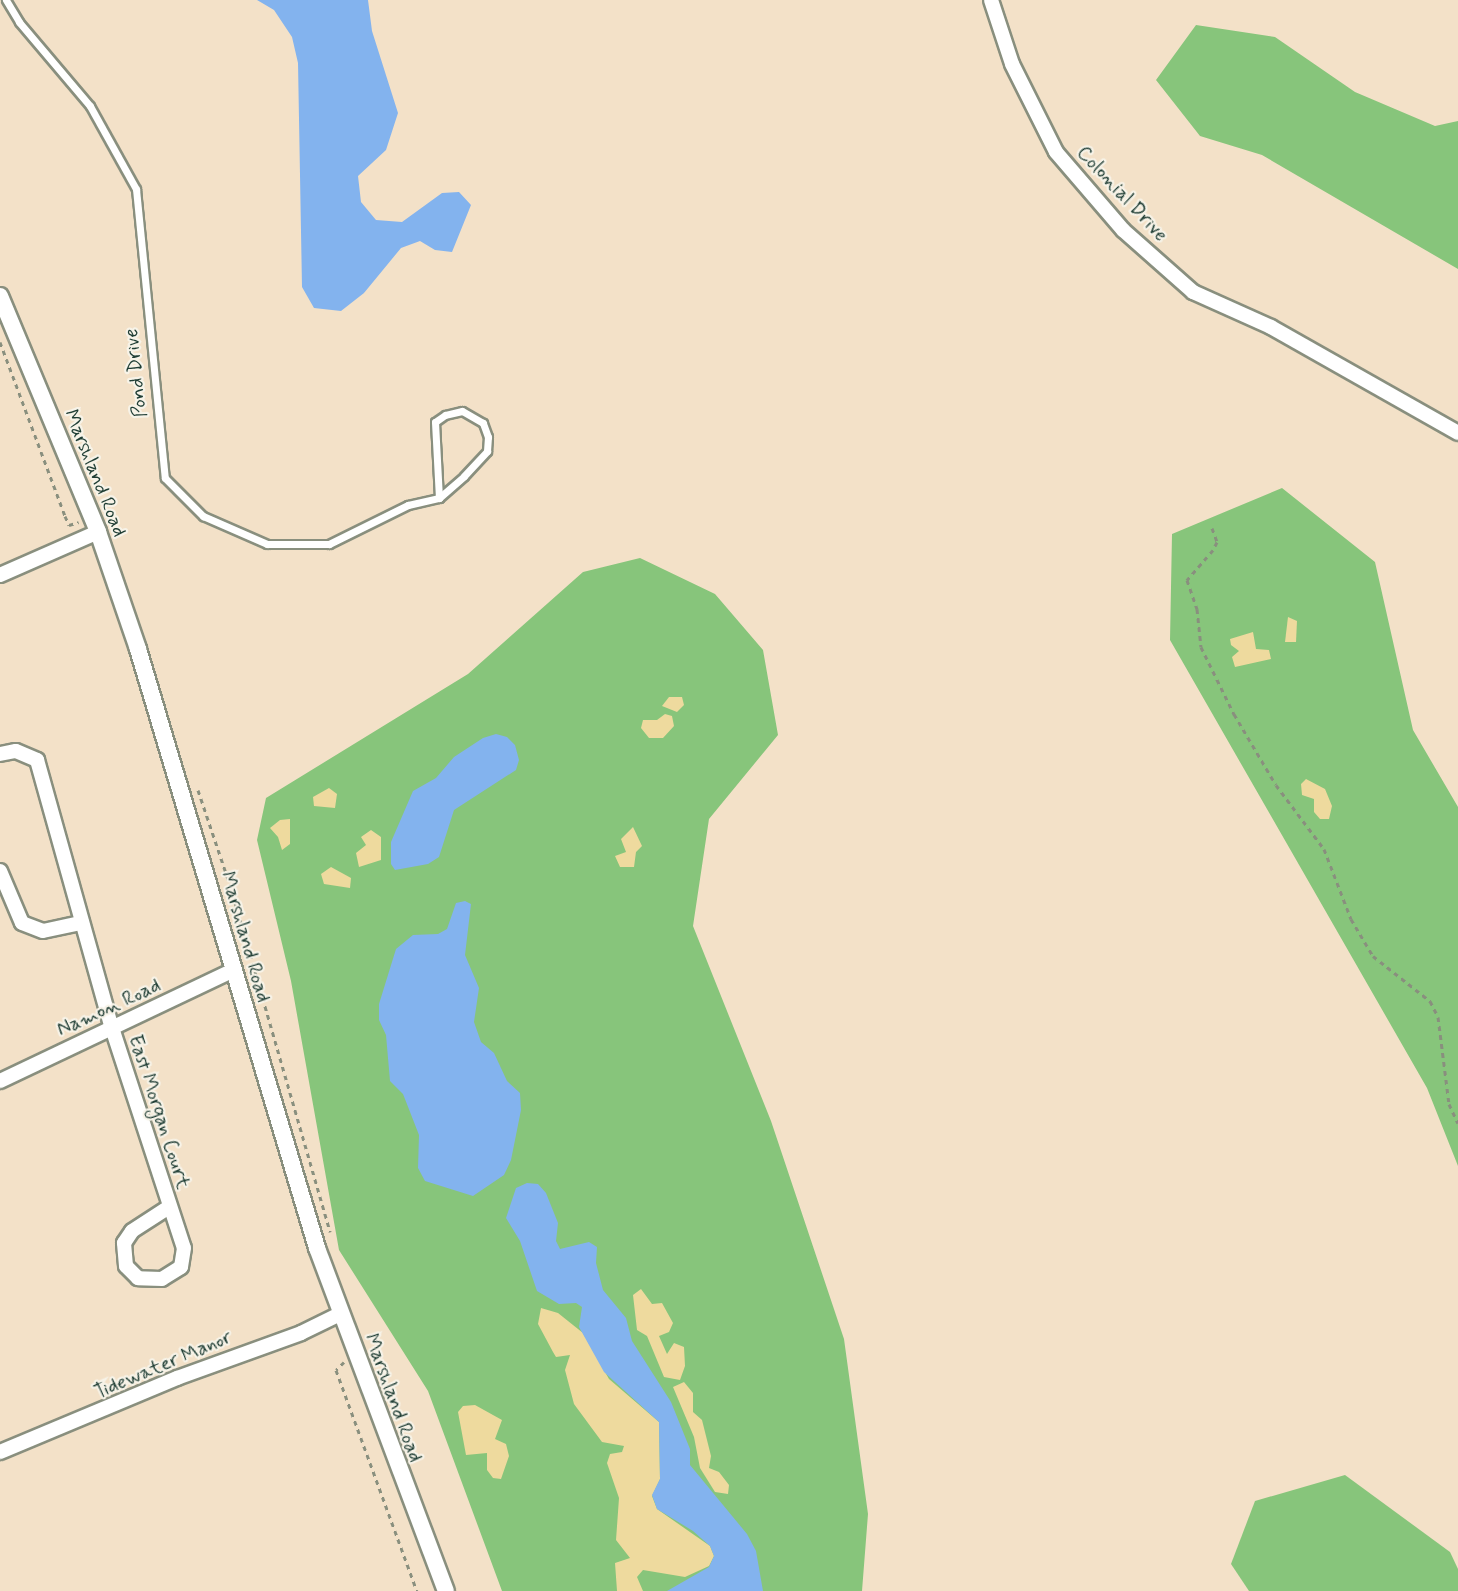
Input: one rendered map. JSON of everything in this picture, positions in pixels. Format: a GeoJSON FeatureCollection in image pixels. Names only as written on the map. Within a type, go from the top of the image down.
{"type":"FeatureCollection","features":[{"type":"Feature","properties":{"kind":"street","name":"Colonial Drive"},"geometry":{"type":"LineString","coordinates":[[991,0],[1012,64],[1056,152],[1123,230],[1193,292],[1271,327],[1458,433]]}},
{"type":"Feature","properties":{"kind":"street","name":"Marshland Road"},"geometry":{"type":"LineString","coordinates":[[0,296],[98,532],[138,649],[340,1314],[446,1591]]}},
{"type":"Feature","properties":{"kind":"street"},"geometry":{"type":"LineString","coordinates":[[0,575],[98,532]]}},
{"type":"Feature","properties":{"kind":"street","name":"East Morgan Court"},"geometry":{"type":"LineString","coordinates":[[0,754],[16,751],[36,760],[112,1028],[184,1248],[181,1267],[162,1279],[138,1278],[126,1266],[124,1243],[132,1231],[169,1207]]}},
{"type":"Feature","properties":{"kind":"street"},"geometry":{"type":"LineString","coordinates":[[0,871],[22,923],[43,931],[82,923]]}},
{"type":"Feature","properties":{"kind":"street","name":"Namon Road"},"geometry":{"type":"LineString","coordinates":[[0,1081],[234,970]]}},
{"type":"Feature","properties":{"kind":"street","name":"Tidewater Manor"},"geometry":{"type":"LineString","coordinates":[[0,1452],[187,1374],[301,1333],[340,1314]]}},
{"type":"Feature","properties":{"kind":"lane","name":"Pond Drive"},"geometry":{"type":"LineString","coordinates":[[6,0],[20,22],[90,106],[136,189],[165,478],[203,516],[267,544],[329,544],[408,505],[439,498]]}},
{"type":"Feature","properties":{"kind":"lane"},"geometry":{"type":"LineString","coordinates":[[462,411],[483,423],[488,437],[487,451],[439,498],[435,422],[445,415],[462,411]]}},
{"type":"Feature","properties":{"kind":"path"},"geometry":{"type":"LineString","coordinates":[[1212,528],[1217,542],[1213,550],[1187,580],[1197,609],[1202,647],[1234,714],[1276,786],[1324,849],[1352,919],[1373,956],[1430,1001],[1438,1017],[1449,1104],[1458,1124]]}},
{"type":"Feature","properties":{"kind":"green space"},"geometry":{"type":"Polygon","coordinates":[[[1196,25],[1275,37],[1355,92],[1435,126],[1458,121],[1458,269],[1262,155],[1200,136],[1156,80],[1196,25]]]}},
{"type":"Feature","properties":{"kind":"green space"},"geometry":{"type":"Polygon","coordinates":[[[1282,488],[1375,562],[1413,730],[1458,807],[1458,1166],[1427,1088],[1170,640],[1172,534],[1282,488]]]}},
{"type":"Feature","properties":{"kind":"green space"},"geometry":{"type":"Polygon","coordinates":[[[640,558],[715,594],[763,650],[778,735],[709,819],[693,926],[771,1121],[844,1339],[868,1514],[862,1591],[502,1591],[428,1391],[339,1250],[291,981],[257,840],[266,798],[468,674],[583,572],[640,558]]]}},
{"type":"Feature","properties":{"kind":"green space"},"geometry":{"type":"Polygon","coordinates":[[[1345,1475],[1450,1552],[1458,1569],[1458,1591],[1249,1591],[1231,1564],[1255,1501],[1345,1475]]]}},
{"type":"Feature","properties":{"kind":"sand"},"geometry":{"type":"Polygon","coordinates":[[[1288,617],[1297,621],[1296,642],[1285,642],[1288,617]]]}},
{"type":"Feature","properties":{"kind":"sand"},"geometry":{"type":"Polygon","coordinates":[[[1253,632],[1256,649],[1269,650],[1271,659],[1235,667],[1232,657],[1239,651],[1231,645],[1230,639],[1253,632]]]}},
{"type":"Feature","properties":{"kind":"sand"},"geometry":{"type":"Polygon","coordinates":[[[669,697],[682,697],[684,705],[677,712],[662,706],[669,697]]]}},
{"type":"Feature","properties":{"kind":"sand"},"geometry":{"type":"Polygon","coordinates":[[[665,714],[672,716],[674,726],[663,738],[649,738],[641,728],[643,720],[657,720],[665,714]]]}},
{"type":"Feature","properties":{"kind":"sand"},"geometry":{"type":"Polygon","coordinates":[[[1306,779],[1325,789],[1332,806],[1329,819],[1320,819],[1314,812],[1314,799],[1302,795],[1301,784],[1306,779]]]}},
{"type":"Feature","properties":{"kind":"sand"},"geometry":{"type":"Polygon","coordinates":[[[329,788],[337,794],[335,808],[314,806],[313,797],[329,788]]]}},
{"type":"Feature","properties":{"kind":"sand"},"geometry":{"type":"Polygon","coordinates":[[[290,819],[290,844],[282,850],[278,837],[270,828],[280,820],[290,819]]]}},
{"type":"Feature","properties":{"kind":"sand"},"geometry":{"type":"Polygon","coordinates":[[[633,827],[642,846],[636,852],[634,867],[620,867],[615,856],[626,852],[621,839],[633,827]]]}},
{"type":"Feature","properties":{"kind":"sand"},"geometry":{"type":"Polygon","coordinates":[[[371,830],[381,837],[381,860],[359,867],[356,853],[366,845],[361,837],[371,830]]]}},
{"type":"Feature","properties":{"kind":"sand"},"geometry":{"type":"Polygon","coordinates":[[[331,867],[351,878],[350,888],[324,884],[321,874],[331,867]]]}},
{"type":"Feature","properties":{"kind":"sand"},"geometry":{"type":"Polygon","coordinates":[[[641,1289],[652,1304],[662,1303],[673,1323],[669,1332],[659,1336],[667,1354],[674,1343],[684,1347],[685,1366],[680,1380],[664,1377],[647,1336],[637,1330],[633,1295],[641,1289]]]}},
{"type":"Feature","properties":{"kind":"sand"},"geometry":{"type":"Polygon","coordinates":[[[541,1308],[558,1313],[583,1333],[609,1379],[659,1422],[660,1479],[652,1496],[657,1509],[710,1546],[714,1556],[709,1566],[685,1577],[643,1570],[637,1577],[643,1591],[617,1591],[615,1563],[630,1558],[616,1540],[619,1498],[607,1463],[610,1454],[622,1452],[624,1446],[602,1442],[574,1404],[565,1370],[570,1355],[556,1357],[538,1324],[541,1308]]]}},
{"type":"Feature","properties":{"kind":"sand"},"geometry":{"type":"Polygon","coordinates":[[[684,1382],[693,1393],[693,1412],[702,1420],[711,1456],[709,1468],[719,1472],[729,1485],[728,1494],[715,1492],[700,1468],[694,1437],[673,1387],[684,1382]]]}},
{"type":"Feature","properties":{"kind":"sand"},"geometry":{"type":"Polygon","coordinates":[[[475,1405],[502,1420],[495,1439],[506,1444],[509,1456],[501,1479],[493,1478],[487,1470],[487,1453],[466,1455],[458,1412],[463,1406],[475,1405]]]}},
{"type":"Feature","properties":{"kind":"water"},"geometry":{"type":"Polygon","coordinates":[[[257,0],[368,0],[372,31],[398,113],[386,150],[358,176],[361,202],[376,220],[402,222],[442,193],[459,192],[471,205],[452,252],[435,250],[420,241],[401,248],[364,293],[341,311],[314,308],[302,287],[298,63],[292,37],[274,10],[257,0]]]}},
{"type":"Feature","properties":{"kind":"water"},"geometry":{"type":"Polygon","coordinates":[[[496,734],[507,737],[515,745],[519,760],[516,770],[454,810],[439,857],[428,864],[395,870],[391,864],[391,842],[413,791],[436,778],[454,757],[483,738],[496,734]]]}},
{"type":"Feature","properties":{"kind":"water"},"geometry":{"type":"Polygon","coordinates":[[[465,901],[471,904],[465,955],[479,988],[474,1022],[481,1042],[494,1053],[507,1081],[520,1093],[521,1110],[511,1160],[504,1175],[473,1196],[425,1181],[418,1168],[419,1135],[403,1094],[390,1081],[386,1035],[379,1020],[379,1004],[396,949],[413,935],[438,934],[447,929],[456,903],[465,901]]]}},
{"type":"Feature","properties":{"kind":"water"},"geometry":{"type":"Polygon","coordinates":[[[527,1183],[538,1184],[546,1193],[558,1223],[556,1241],[560,1249],[589,1242],[597,1247],[596,1263],[603,1290],[626,1318],[632,1341],[671,1402],[690,1449],[690,1465],[747,1534],[756,1551],[763,1591],[667,1591],[709,1567],[714,1556],[710,1546],[693,1531],[657,1509],[652,1495],[660,1479],[659,1422],[604,1372],[579,1327],[582,1307],[576,1303],[559,1304],[537,1291],[520,1241],[506,1218],[516,1188],[527,1183]]]}}]}
